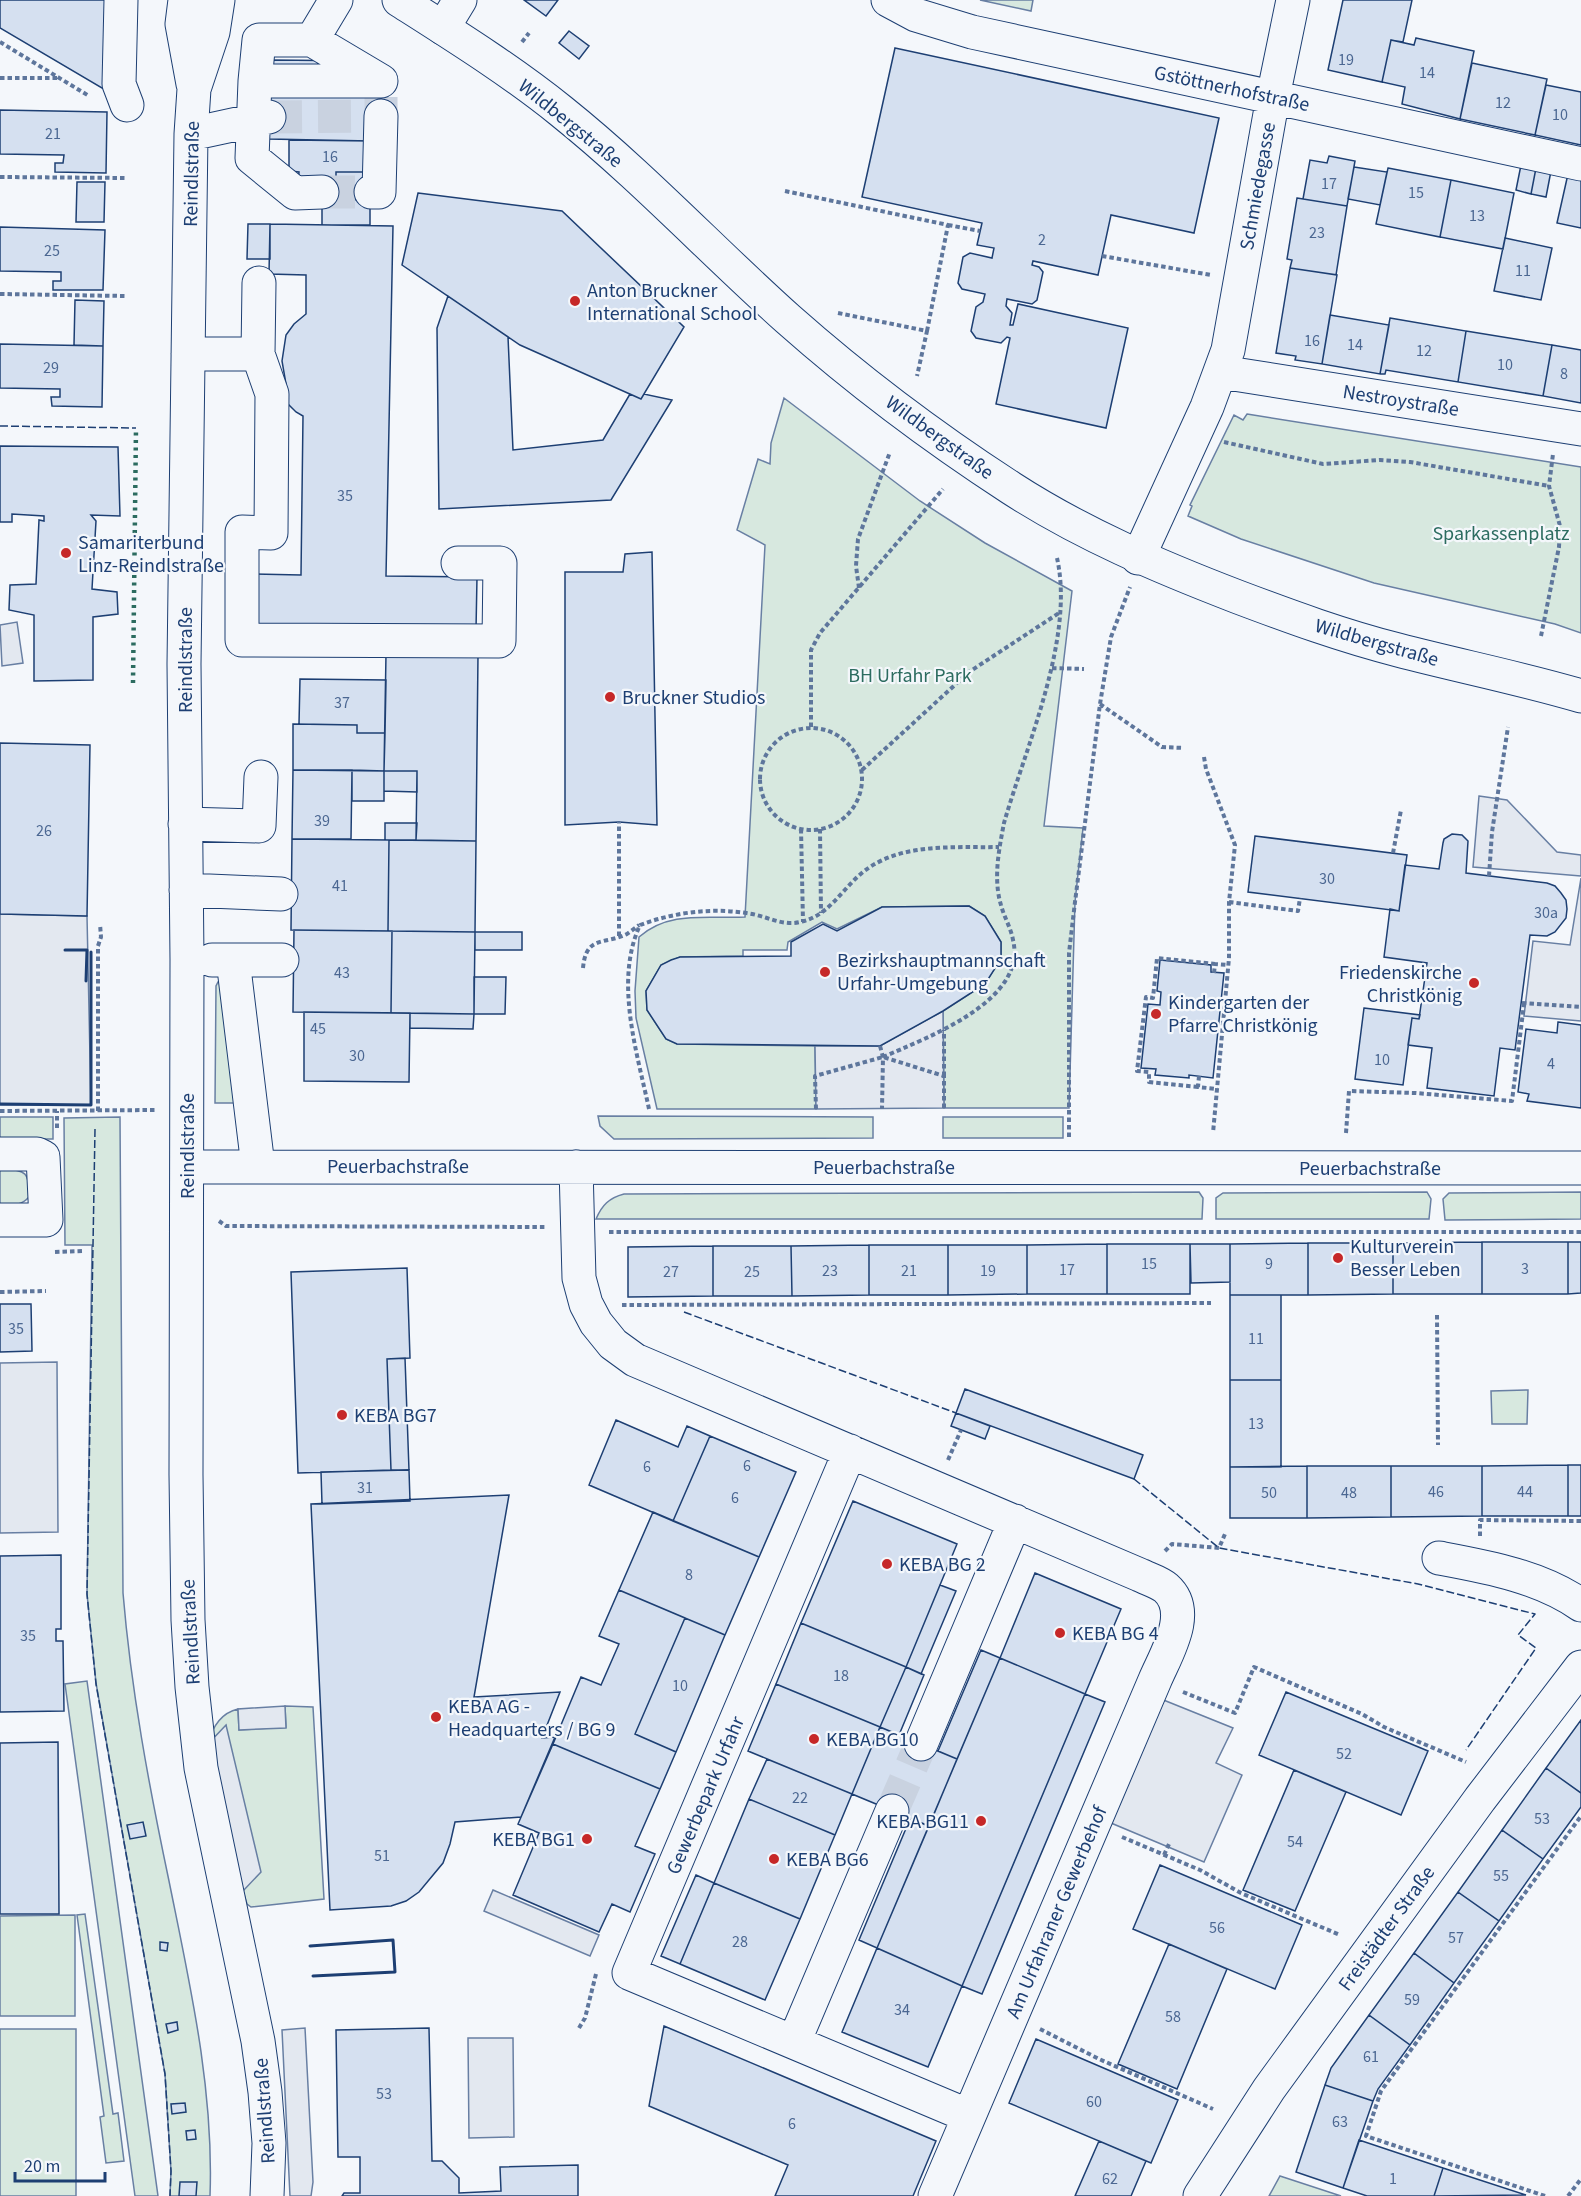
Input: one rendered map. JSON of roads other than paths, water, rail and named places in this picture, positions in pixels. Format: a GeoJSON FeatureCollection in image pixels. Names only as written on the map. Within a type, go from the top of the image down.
{"type":"FeatureCollection","features":[{"type":"Feature","properties":{"kind":"street"},"geometry":{"type":"LineString","coordinates":[[121,0],[119,84],[127,105]]}},
{"type":"Feature","properties":{"kind":"street","name":"Reindlstraße"},"geometry":{"type":"LineString","coordinates":[[184,0],[182,24],[194,89],[191,134],[184,664],[187,959],[186,1553],[192,1687],[201,1768],[258,2041],[266,2092],[269,2143],[267,2196]]}},
{"type":"Feature","properties":{"kind":"street","name":"Reindlstraße"},"geometry":{"type":"LineString","coordinates":[[194,89],[213,32],[218,0]]}},
{"type":"Feature","properties":{"kind":"street"},"geometry":{"type":"LineString","coordinates":[[312,40],[336,0]]}},
{"type":"Feature","properties":{"kind":"street","name":"Wildbergstraße"},"geometry":{"type":"LineString","coordinates":[[399,0],[502,68],[562,112],[790,321],[933,435],[1014,490],[1138,558],[1335,632],[1399,651],[1494,672],[1581,696]]}},
{"type":"Feature","properties":{"kind":"street"},"geometry":{"type":"LineString","coordinates":[[443,28],[460,0]]}},
{"type":"Feature","properties":{"kind":"street","name":"Gstöttnerhofstraße"},"geometry":{"type":"LineString","coordinates":[[888,0],[916,15],[972,32],[1581,164]]}},
{"type":"Feature","properties":{"kind":"street","name":"Schmiedegasse"},"geometry":{"type":"LineString","coordinates":[[1221,372],[1228,350],[1273,97],[1293,0]]}},
{"type":"Feature","properties":{"kind":"street"},"geometry":{"type":"LineString","coordinates":[[255,81],[381,81],[312,40],[259,40],[255,81],[261,119],[252,158],[308,192]]}},
{"type":"Feature","properties":{"kind":"street"},"geometry":{"type":"LineString","coordinates":[[375,192],[381,116]]}},
{"type":"Feature","properties":{"kind":"street"},"geometry":{"type":"LineString","coordinates":[[191,134],[261,119]]}},
{"type":"Feature","properties":{"kind":"street"},"geometry":{"type":"LineString","coordinates":[[259,283],[258,354],[273,393],[271,532],[242,532],[242,640],[499,641],[500,563],[458,563]]}},
{"type":"Feature","properties":{"kind":"street"},"geometry":{"type":"LineString","coordinates":[[188,354],[258,354]]}},
{"type":"Feature","properties":{"kind":"street"},"geometry":{"type":"LineString","coordinates":[[1138,558],[1221,372]]}},
{"type":"Feature","properties":{"kind":"street","name":"Nestroystraße"},"geometry":{"type":"LineString","coordinates":[[1221,372],[1570,427]]}},
{"type":"Feature","properties":{"kind":"street"},"geometry":{"type":"LineString","coordinates":[[185,824],[259,826],[261,777]]}},
{"type":"Feature","properties":{"kind":"street"},"geometry":{"type":"LineString","coordinates":[[186,891],[281,894]]}},
{"type":"Feature","properties":{"kind":"street"},"geometry":{"type":"LineString","coordinates":[[187,959],[282,960]]}},
{"type":"Feature","properties":{"kind":"street"},"geometry":{"type":"LineString","coordinates":[[233,960],[258,1166]]}},
{"type":"Feature","properties":{"kind":"street"},"geometry":{"type":"LineString","coordinates":[[0,1154],[37,1154],[44,1157],[46,1220],[0,1220]]}},
{"type":"Feature","properties":{"kind":"street","name":"Peuerbachstraße"},"geometry":{"type":"LineString","coordinates":[[187,1167],[1581,1168]]}},
{"type":"Feature","properties":{"kind":"street"},"geometry":{"type":"LineString","coordinates":[[576,1167],[579,1278],[586,1304],[596,1323],[613,1344],[635,1360],[1015,1521],[921,1744]]}},
{"type":"Feature","properties":{"kind":"street","name":"Gewerbepark Urfahr"},"geometry":{"type":"LineString","coordinates":[[850,1451],[629,1973],[969,2116]]}},
{"type":"Feature","properties":{"kind":"street","name":"Am Urfahraner Gewerbehof"},"geometry":{"type":"LineString","coordinates":[[935,2196],[1177,1627],[1176,1601],[1165,1587],[1015,1521]]}},
{"type":"Feature","properties":{"kind":"street"},"geometry":{"type":"LineString","coordinates":[[1438,1558],[1531,1580],[1581,1605]]}},
{"type":"Feature","properties":{"kind":"street","name":"Freistädter Straße"},"geometry":{"type":"LineString","coordinates":[[1200,2196],[1269,2089],[1480,1799],[1581,1667]]}},
{"type":"Feature","properties":{"kind":"street"},"geometry":{"type":"LineString","coordinates":[[794,2042],[892,1811]]}},
{"type":"Feature","properties":{"kind":"tunnel"},"geometry":{"type":"LineString","coordinates":[[269,117],[381,116],[381,81]]}},
{"type":"Feature","properties":{"kind":"tunnel"},"geometry":{"type":"LineString","coordinates":[[322,192],[371,192]]}},
{"type":"Feature","properties":{"kind":"tunnel"},"geometry":{"type":"LineString","coordinates":[[892,1811],[921,1744]]}},
{"type":"Feature","properties":{"kind":"place","name":"Anton Bruckner International School"},"geometry":{"type":"Point","coordinates":[575,301]}},
{"type":"Feature","properties":{"kind":"place","name":"Samariterbund Linz-Reindlstraße"},"geometry":{"type":"Point","coordinates":[66,553]}},
{"type":"Feature","properties":{"kind":"place","name":"Bruckner Studios"},"geometry":{"type":"Point","coordinates":[610,697]}},
{"type":"Feature","properties":{"kind":"place","name":"Bezirkshauptmannschaft Urfahr-Umgebung"},"geometry":{"type":"Point","coordinates":[825,972]}},
{"type":"Feature","properties":{"kind":"place","name":"Friedenskirche Christkönig"},"geometry":{"type":"Point","coordinates":[1474,983]}},
{"type":"Feature","properties":{"kind":"place","name":"Kindergarten der Pfarre Christkönig"},"geometry":{"type":"Point","coordinates":[1156,1014]}},
{"type":"Feature","properties":{"kind":"place","name":"Kulturverein Besser Leben"},"geometry":{"type":"Point","coordinates":[1338,1258]}},
{"type":"Feature","properties":{"kind":"place","name":"KEBA BG7"},"geometry":{"type":"Point","coordinates":[342,1415]}},
{"type":"Feature","properties":{"kind":"place","name":"KEBA BG 2"},"geometry":{"type":"Point","coordinates":[887,1564]}},
{"type":"Feature","properties":{"kind":"place","name":"KEBA BG 4"},"geometry":{"type":"Point","coordinates":[1060,1633]}},
{"type":"Feature","properties":{"kind":"place","name":"KEBA AG - Headquarters / BG 9"},"geometry":{"type":"Point","coordinates":[436,1717]}},
{"type":"Feature","properties":{"kind":"place","name":"KEBA BG10"},"geometry":{"type":"Point","coordinates":[814,1739]}},
{"type":"Feature","properties":{"kind":"place","name":"KEBA BG11"},"geometry":{"type":"Point","coordinates":[981,1821]}},
{"type":"Feature","properties":{"kind":"place","name":"KEBA BG1"},"geometry":{"type":"Point","coordinates":[587,1839]}},
{"type":"Feature","properties":{"kind":"place","name":"KEBA BG6"},"geometry":{"type":"Point","coordinates":[774,1859]}},
{"type":"Feature","properties":{"kind":"park label","name":"Sparkassenplatz"},"geometry":{"type":"Point","coordinates":[1501,533]}},
{"type":"Feature","properties":{"kind":"park label","name":"BH Urfahr Park"},"geometry":{"type":"Point","coordinates":[910,675]}}]}
